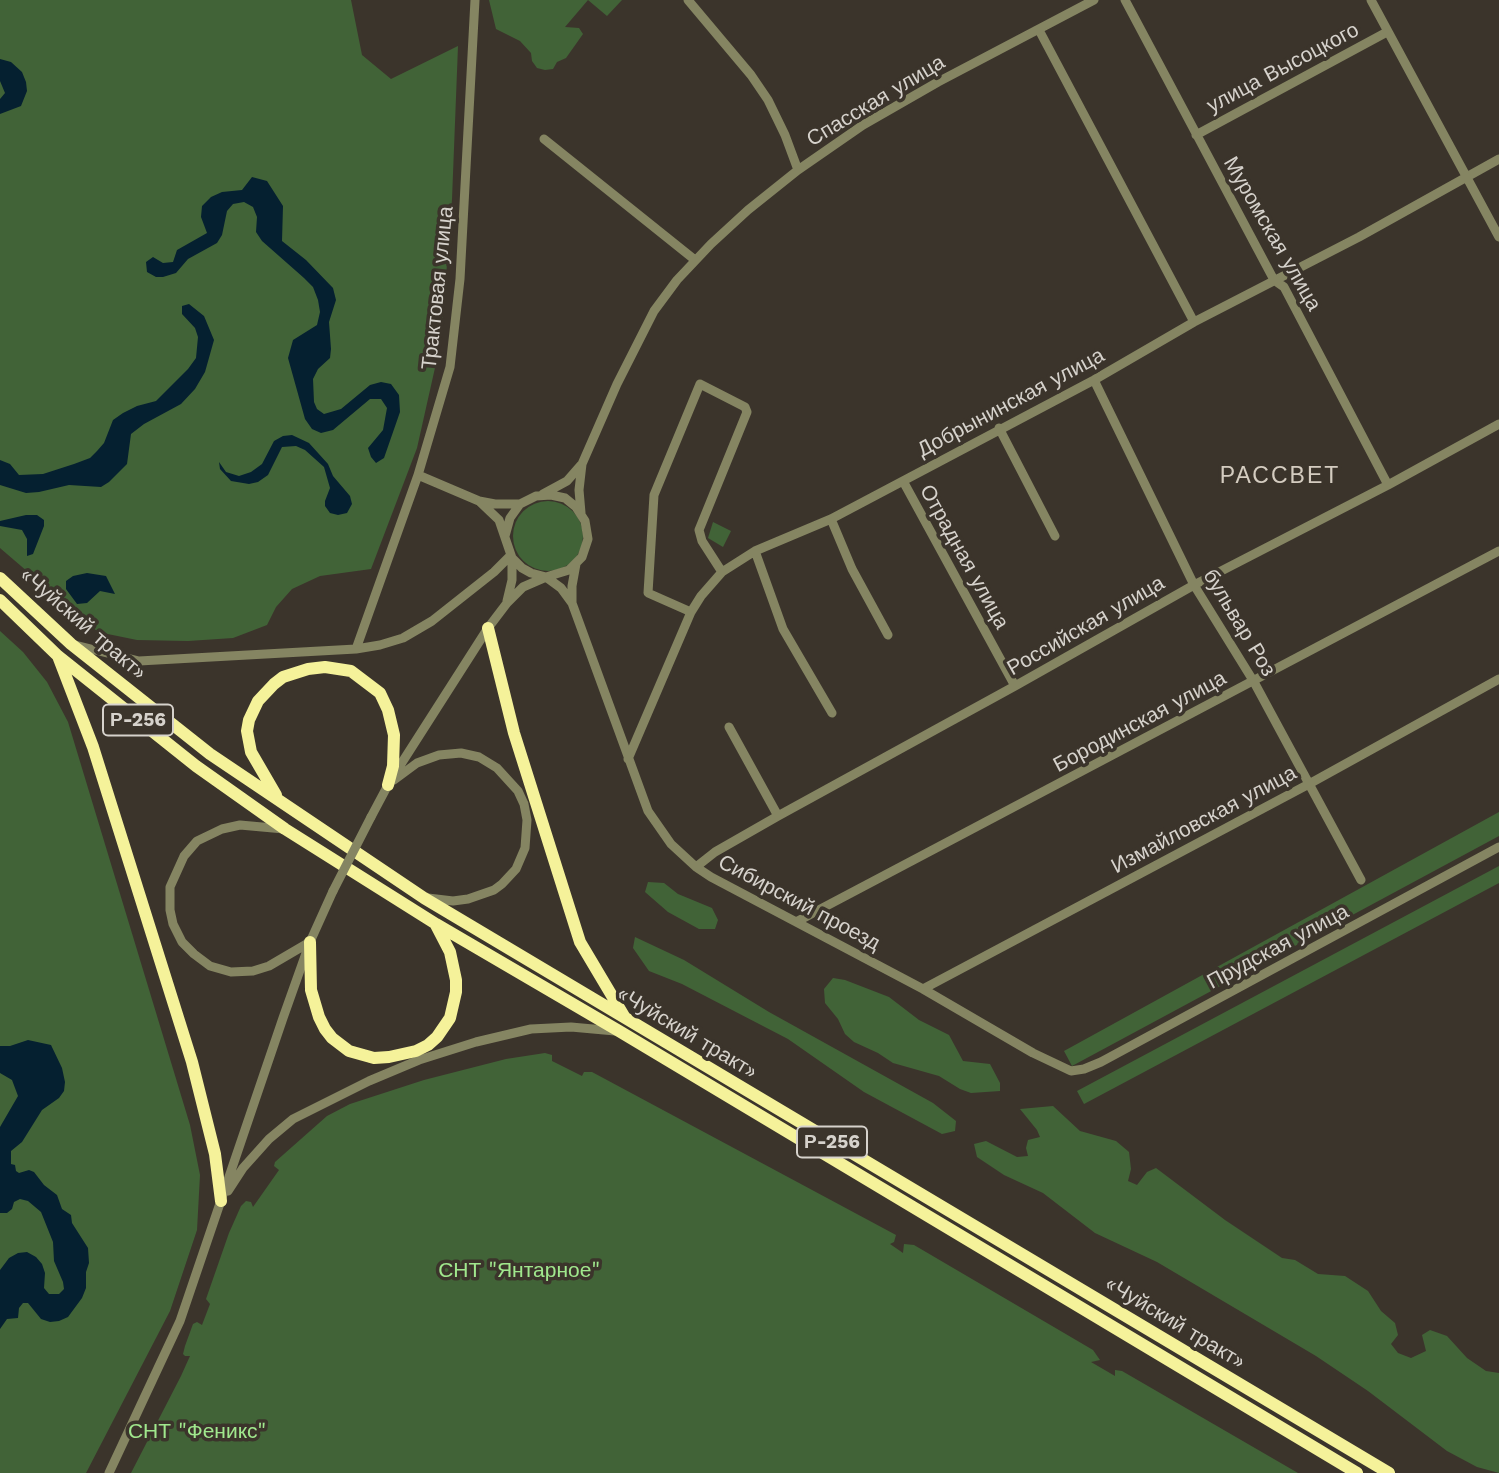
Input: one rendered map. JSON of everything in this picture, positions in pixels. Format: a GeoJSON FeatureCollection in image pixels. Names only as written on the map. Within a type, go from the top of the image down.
{"type":"FeatureCollection","features":[{"type":"Feature","properties":{"kind":"highway","name":"«Чуйский тракт»"},"geometry":{"type":"LineString","coordinates":[[0,578],[71,644],[210,754],[424,898],[1389,1473]]}},
{"type":"Feature","properties":{"kind":"highway","name":"«Чуйский тракт»"},"geometry":{"type":"LineString","coordinates":[[0,600],[58,656],[196,766],[285,829],[436,924],[1357,1473]]}},
{"type":"Feature","properties":{"kind":"highway"},"geometry":{"type":"LineString","coordinates":[[488,628],[514,733],[580,942],[626,1019]]}},
{"type":"Feature","properties":{"kind":"highway"},"geometry":{"type":"LineString","coordinates":[[58,656],[93,747],[192,1062],[215,1154],[221,1201]]}},
{"type":"Feature","properties":{"kind":"highway"},"geometry":{"type":"LineString","coordinates":[[280,801],[251,752],[247,731],[249,720],[258,701],[274,684],[283,677],[308,669],[326,667],[351,671],[380,694],[388,710],[394,735],[393,766],[389,784]]}},
{"type":"Feature","properties":{"kind":"highway"},"geometry":{"type":"LineString","coordinates":[[310,942],[310,989],[318,1017],[332,1038],[349,1051],[374,1058],[390,1057],[416,1051],[428,1045],[450,1018],[456,980],[450,952],[436,924]]}},
{"type":"Feature","properties":{"kind":"street","name":"Трактовая улица"},"geometry":{"type":"LineString","coordinates":[[356,649],[418,475],[450,367],[460,279],[475,0]]}},
{"type":"Feature","properties":{"kind":"street"},"geometry":{"type":"LineString","coordinates":[[688,0],[751,75],[768,100],[781,125],[798,170]]}},
{"type":"Feature","properties":{"kind":"street","name":"Спасская улица"},"geometry":{"type":"LineString","coordinates":[[581,513],[579,490],[582,464],[617,384],[654,311],[695,260],[748,210],[798,170],[884,113],[1039,30],[1082,3],[1094,0]]}},
{"type":"Feature","properties":{"kind":"street","name":"Муромская улица"},"geometry":{"type":"LineString","coordinates":[[1125,0],[1274,280],[1284,287],[1388,485]]}},
{"type":"Feature","properties":{"kind":"street"},"geometry":{"type":"LineString","coordinates":[[1371,0],[1499,237]]}},
{"type":"Feature","properties":{"kind":"street"},"geometry":{"type":"LineString","coordinates":[[1039,30],[1194,322]]}},
{"type":"Feature","properties":{"kind":"street","name":"улица Высоцкого"},"geometry":{"type":"LineString","coordinates":[[1196,135],[1387,32]]}},
{"type":"Feature","properties":{"kind":"street"},"geometry":{"type":"LineString","coordinates":[[544,139],[695,260]]}},
{"type":"Feature","properties":{"kind":"street","name":"Добрынинская улица"},"geometry":{"type":"LineString","coordinates":[[628,759],[691,612],[722,572],[755,551],[831,519],[1094,380],[1194,322],[1499,159]]}},
{"type":"Feature","properties":{"kind":"street","name":"бульвар Роз"},"geometry":{"type":"LineString","coordinates":[[1094,380],[1194,585],[1254,682],[1362,880]]}},
{"type":"Feature","properties":{"kind":"street"},"geometry":{"type":"LineString","coordinates":[[691,612],[648,593],[654,495],[699,384],[745,407],[747,412],[699,530],[702,541],[722,572]]}},
{"type":"Feature","properties":{"kind":"street","name":"Российская улица"},"geometry":{"type":"LineString","coordinates":[[696,867],[715,852],[778,816],[1016,687],[1194,585],[1388,485],[1499,424]]}},
{"type":"Feature","properties":{"kind":"street"},"geometry":{"type":"LineString","coordinates":[[999,428],[1055,536]]}},
{"type":"Feature","properties":{"kind":"street","name":"Спасская улица"},"geometry":{"type":"LineString","coordinates":[[544,494],[567,481],[582,464]]}},
{"type":"Feature","properties":{"kind":"street"},"geometry":{"type":"LineString","coordinates":[[109,1473],[180,1321],[258,1087],[310,942],[333,891],[389,784],[506,603],[523,587],[546,577],[562,574],[576,565],[588,540],[588,530],[581,513],[565,499],[544,494],[520,504],[495,505],[418,475]]}},
{"type":"Feature","properties":{"kind":"street","name":"Отрадная улица"},"geometry":{"type":"LineString","coordinates":[[903,481],[1016,687]]}},
{"type":"Feature","properties":{"kind":"street"},"geometry":{"type":"LineString","coordinates":[[479,501],[496,515],[511,557],[512,580],[506,603]]}},
{"type":"Feature","properties":{"kind":"street"},"geometry":{"type":"LineString","coordinates":[[505,536],[510,517],[520,504]]}},
{"type":"Feature","properties":{"kind":"street"},"geometry":{"type":"LineString","coordinates":[[831,519],[852,569],[888,635]]}},
{"type":"Feature","properties":{"kind":"street"},"geometry":{"type":"LineString","coordinates":[[755,551],[783,629],[832,713]]}},
{"type":"Feature","properties":{"kind":"street","name":"Бородинская улица"},"geometry":{"type":"LineString","coordinates":[[796,922],[1499,551]]}},
{"type":"Feature","properties":{"kind":"street"},"geometry":{"type":"LineString","coordinates":[[71,644],[139,661],[356,649],[380,645],[422,628],[511,557]]}},
{"type":"Feature","properties":{"kind":"street"},"geometry":{"type":"LineString","coordinates":[[511,557],[525,570],[546,577]]}},
{"type":"Feature","properties":{"kind":"street","name":"Сибирский проезд"},"geometry":{"type":"LineString","coordinates":[[572,603],[576,565]]}},
{"type":"Feature","properties":{"kind":"street","name":"Сибирский проезд"},"geometry":{"type":"LineString","coordinates":[[546,577],[561,588],[572,603],[648,811],[660,831],[696,867],[923,989],[1033,1053],[1071,1071]]}},
{"type":"Feature","properties":{"kind":"street","name":"Измайловская улица"},"geometry":{"type":"LineString","coordinates":[[923,989],[1309,784],[1499,679]]}},
{"type":"Feature","properties":{"kind":"street"},"geometry":{"type":"LineString","coordinates":[[729,727],[778,816]]}},
{"type":"Feature","properties":{"kind":"street"},"geometry":{"type":"LineString","coordinates":[[389,784],[416,763],[439,755],[461,753],[479,757],[497,768],[510,779],[524,804],[527,820],[525,848],[516,869],[502,884],[494,890],[468,899],[453,901],[424,898]]}},
{"type":"Feature","properties":{"kind":"street"},"geometry":{"type":"LineString","coordinates":[[285,829],[240,825],[222,829],[197,841],[184,856],[170,887],[173,924],[181,942],[194,954],[210,966],[231,972],[253,971],[269,966],[310,942]]}},
{"type":"Feature","properties":{"kind":"street","name":"Прудская улица"},"geometry":{"type":"LineString","coordinates":[[1071,1071],[1101,1062],[1499,847]]}},
{"type":"Feature","properties":{"kind":"street"},"geometry":{"type":"LineString","coordinates":[[221,1201],[243,1168],[293,1119],[369,1081],[419,1060],[476,1042],[531,1030],[571,1027],[619,1031]]}},
{"type":"Feature","properties":{"kind":"green space"},"geometry":{"type":"Polygon","coordinates":[[[0,0],[351,0],[362,55],[391,79],[458,46],[452,199],[441,341],[417,448],[371,569],[320,576],[292,589],[276,607],[267,625],[233,638],[188,641],[137,640],[98,632],[0,548],[0,0]]]}},
{"type":"Feature","properties":{"kind":"green space"},"geometry":{"type":"Polygon","coordinates":[[[489,0],[588,0],[565,27],[579,28],[583,34],[566,58],[557,62],[553,69],[537,68],[531,53],[520,41],[496,29],[489,0]]]}},
{"type":"Feature","properties":{"kind":"green space"},"geometry":{"type":"Polygon","coordinates":[[[588,0],[622,0],[607,16],[588,0]]]}},
{"type":"Feature","properties":{"kind":"green space"},"geometry":{"type":"Polygon","coordinates":[[[548,501],[567,507],[577,517],[583,536],[577,555],[567,565],[548,571],[529,565],[519,555],[513,536],[519,517],[529,507],[548,501]]]}},
{"type":"Feature","properties":{"kind":"green space"},"geometry":{"type":"Polygon","coordinates":[[[713,522],[731,531],[723,547],[708,538],[713,522]]]}},
{"type":"Feature","properties":{"kind":"green space"},"geometry":{"type":"Polygon","coordinates":[[[0,631],[23,652],[47,682],[68,722],[190,1125],[200,1175],[197,1230],[170,1311],[86,1473],[0,1473],[0,631]]]}},
{"type":"Feature","properties":{"kind":"green space"},"geometry":{"type":"Polygon","coordinates":[[[1499,812],[1499,836],[1072,1066],[1064,1051],[1499,812]]]}},
{"type":"Feature","properties":{"kind":"green space"},"geometry":{"type":"Polygon","coordinates":[[[1499,866],[1499,883],[1084,1104],[1077,1091],[1499,866]]]}},
{"type":"Feature","properties":{"kind":"green space"},"geometry":{"type":"Polygon","coordinates":[[[648,882],[664,883],[678,894],[712,908],[718,920],[715,929],[699,929],[668,912],[645,892],[648,882]]]}},
{"type":"Feature","properties":{"kind":"green space"},"geometry":{"type":"Polygon","coordinates":[[[635,937],[684,960],[769,1012],[933,1103],[956,1121],[955,1131],[942,1134],[864,1092],[788,1039],[682,984],[649,971],[633,948],[635,937]]]}},
{"type":"Feature","properties":{"kind":"green space"},"geometry":{"type":"Polygon","coordinates":[[[833,978],[889,997],[919,1020],[949,1035],[963,1061],[990,1064],[1000,1083],[1000,1091],[971,1093],[939,1076],[893,1063],[854,1042],[845,1034],[838,1019],[825,1003],[824,989],[833,978]]]}},
{"type":"Feature","properties":{"kind":"green space","name":"СНТ \"Янтарное\""},"geometry":{"type":"Polygon","coordinates":[[[545,1053],[552,1055],[552,1061],[582,1076],[584,1072],[592,1072],[896,1235],[894,1242],[890,1244],[903,1253],[904,1244],[914,1245],[1093,1350],[1100,1360],[1091,1362],[1115,1376],[1115,1370],[1122,1371],[1298,1473],[131,1473],[190,1356],[183,1354],[185,1346],[193,1324],[197,1322],[202,1325],[210,1304],[206,1299],[241,1206],[246,1201],[251,1202],[253,1207],[279,1170],[274,1166],[275,1162],[327,1116],[350,1104],[424,1080],[506,1059],[545,1053]]]}},
{"type":"Feature","properties":{"kind":"green space"},"geometry":{"type":"Polygon","coordinates":[[[1053,1106],[1080,1131],[1116,1141],[1129,1152],[1131,1169],[1128,1181],[1137,1185],[1147,1172],[1156,1168],[1225,1220],[1282,1258],[1295,1260],[1318,1274],[1345,1276],[1368,1291],[1381,1311],[1395,1323],[1398,1335],[1391,1344],[1398,1353],[1411,1358],[1426,1351],[1422,1335],[1430,1330],[1447,1336],[1467,1358],[1486,1371],[1499,1373],[1499,1473],[1477,1467],[1447,1451],[1368,1391],[1316,1356],[1157,1262],[1095,1233],[1043,1193],[1004,1175],[977,1157],[974,1144],[986,1141],[1017,1157],[1028,1156],[1028,1140],[1040,1137],[1020,1109],[1053,1106]]]}},
{"type":"Feature","properties":{"kind":"water"},"geometry":{"type":"Polygon","coordinates":[[[0,59],[11,62],[22,72],[27,91],[21,106],[0,114],[0,99],[5,93],[0,81],[0,59]]]}},
{"type":"Feature","properties":{"kind":"water"},"geometry":{"type":"Polygon","coordinates":[[[252,177],[267,181],[283,206],[282,241],[306,260],[333,288],[336,300],[329,322],[330,358],[318,369],[313,379],[317,409],[324,414],[341,409],[370,385],[381,382],[391,384],[399,395],[400,412],[384,458],[376,463],[368,448],[383,430],[387,408],[381,399],[370,399],[333,430],[321,433],[312,429],[305,419],[288,358],[293,340],[317,325],[320,312],[318,300],[313,287],[262,241],[256,232],[257,217],[253,207],[244,202],[233,204],[227,211],[222,235],[217,243],[188,259],[176,273],[156,277],[147,272],[146,262],[153,257],[163,263],[173,262],[177,250],[207,233],[201,217],[202,206],[211,197],[222,192],[242,190],[252,177]]]}},
{"type":"Feature","properties":{"kind":"water"},"geometry":{"type":"Polygon","coordinates":[[[189,304],[204,316],[214,340],[205,372],[195,389],[181,404],[131,434],[127,464],[109,482],[101,487],[69,485],[26,493],[0,485],[0,460],[10,464],[19,475],[43,474],[90,458],[104,443],[113,420],[137,406],[156,401],[196,358],[198,337],[195,328],[182,314],[182,306],[189,304]]]}},
{"type":"Feature","properties":{"kind":"water"},"geometry":{"type":"Polygon","coordinates":[[[292,435],[309,443],[328,464],[333,476],[350,496],[352,504],[347,513],[330,513],[325,506],[330,488],[324,467],[305,450],[296,446],[282,447],[268,475],[258,482],[249,484],[231,481],[220,469],[219,462],[226,472],[239,476],[251,472],[262,464],[274,441],[292,435]]]}},
{"type":"Feature","properties":{"kind":"water"},"geometry":{"type":"Polygon","coordinates":[[[37,515],[44,520],[33,554],[27,556],[27,539],[22,530],[0,526],[0,521],[37,515]]]}},
{"type":"Feature","properties":{"kind":"water"},"geometry":{"type":"Polygon","coordinates":[[[87,573],[106,576],[115,594],[100,591],[87,603],[77,604],[66,589],[66,581],[73,576],[87,573]]]}},
{"type":"Feature","properties":{"kind":"water"},"geometry":{"type":"Polygon","coordinates":[[[28,1040],[51,1045],[62,1068],[64,1091],[42,1110],[22,1142],[11,1151],[11,1164],[15,1165],[19,1173],[29,1170],[34,1172],[44,1185],[57,1195],[62,1209],[71,1215],[72,1223],[88,1248],[89,1263],[86,1288],[68,1317],[50,1322],[41,1319],[28,1303],[23,1303],[19,1308],[18,1318],[7,1319],[0,1329],[0,1270],[9,1258],[27,1252],[36,1257],[42,1264],[45,1273],[44,1288],[49,1294],[59,1294],[64,1289],[54,1261],[53,1242],[41,1212],[28,1201],[20,1199],[14,1202],[7,1213],[0,1213],[0,1127],[18,1096],[12,1080],[0,1073],[0,1046],[28,1040]]]}},
{"type":"Feature","properties":{"kind":"district","name":"РАССВЕТ"},"geometry":{"type":"Point","coordinates":[1280,476]}},
{"type":"Feature","properties":{"kind":"park label","name":"СНТ \"Феникс\""},"geometry":{"type":"Point","coordinates":[197,1432]}}]}
